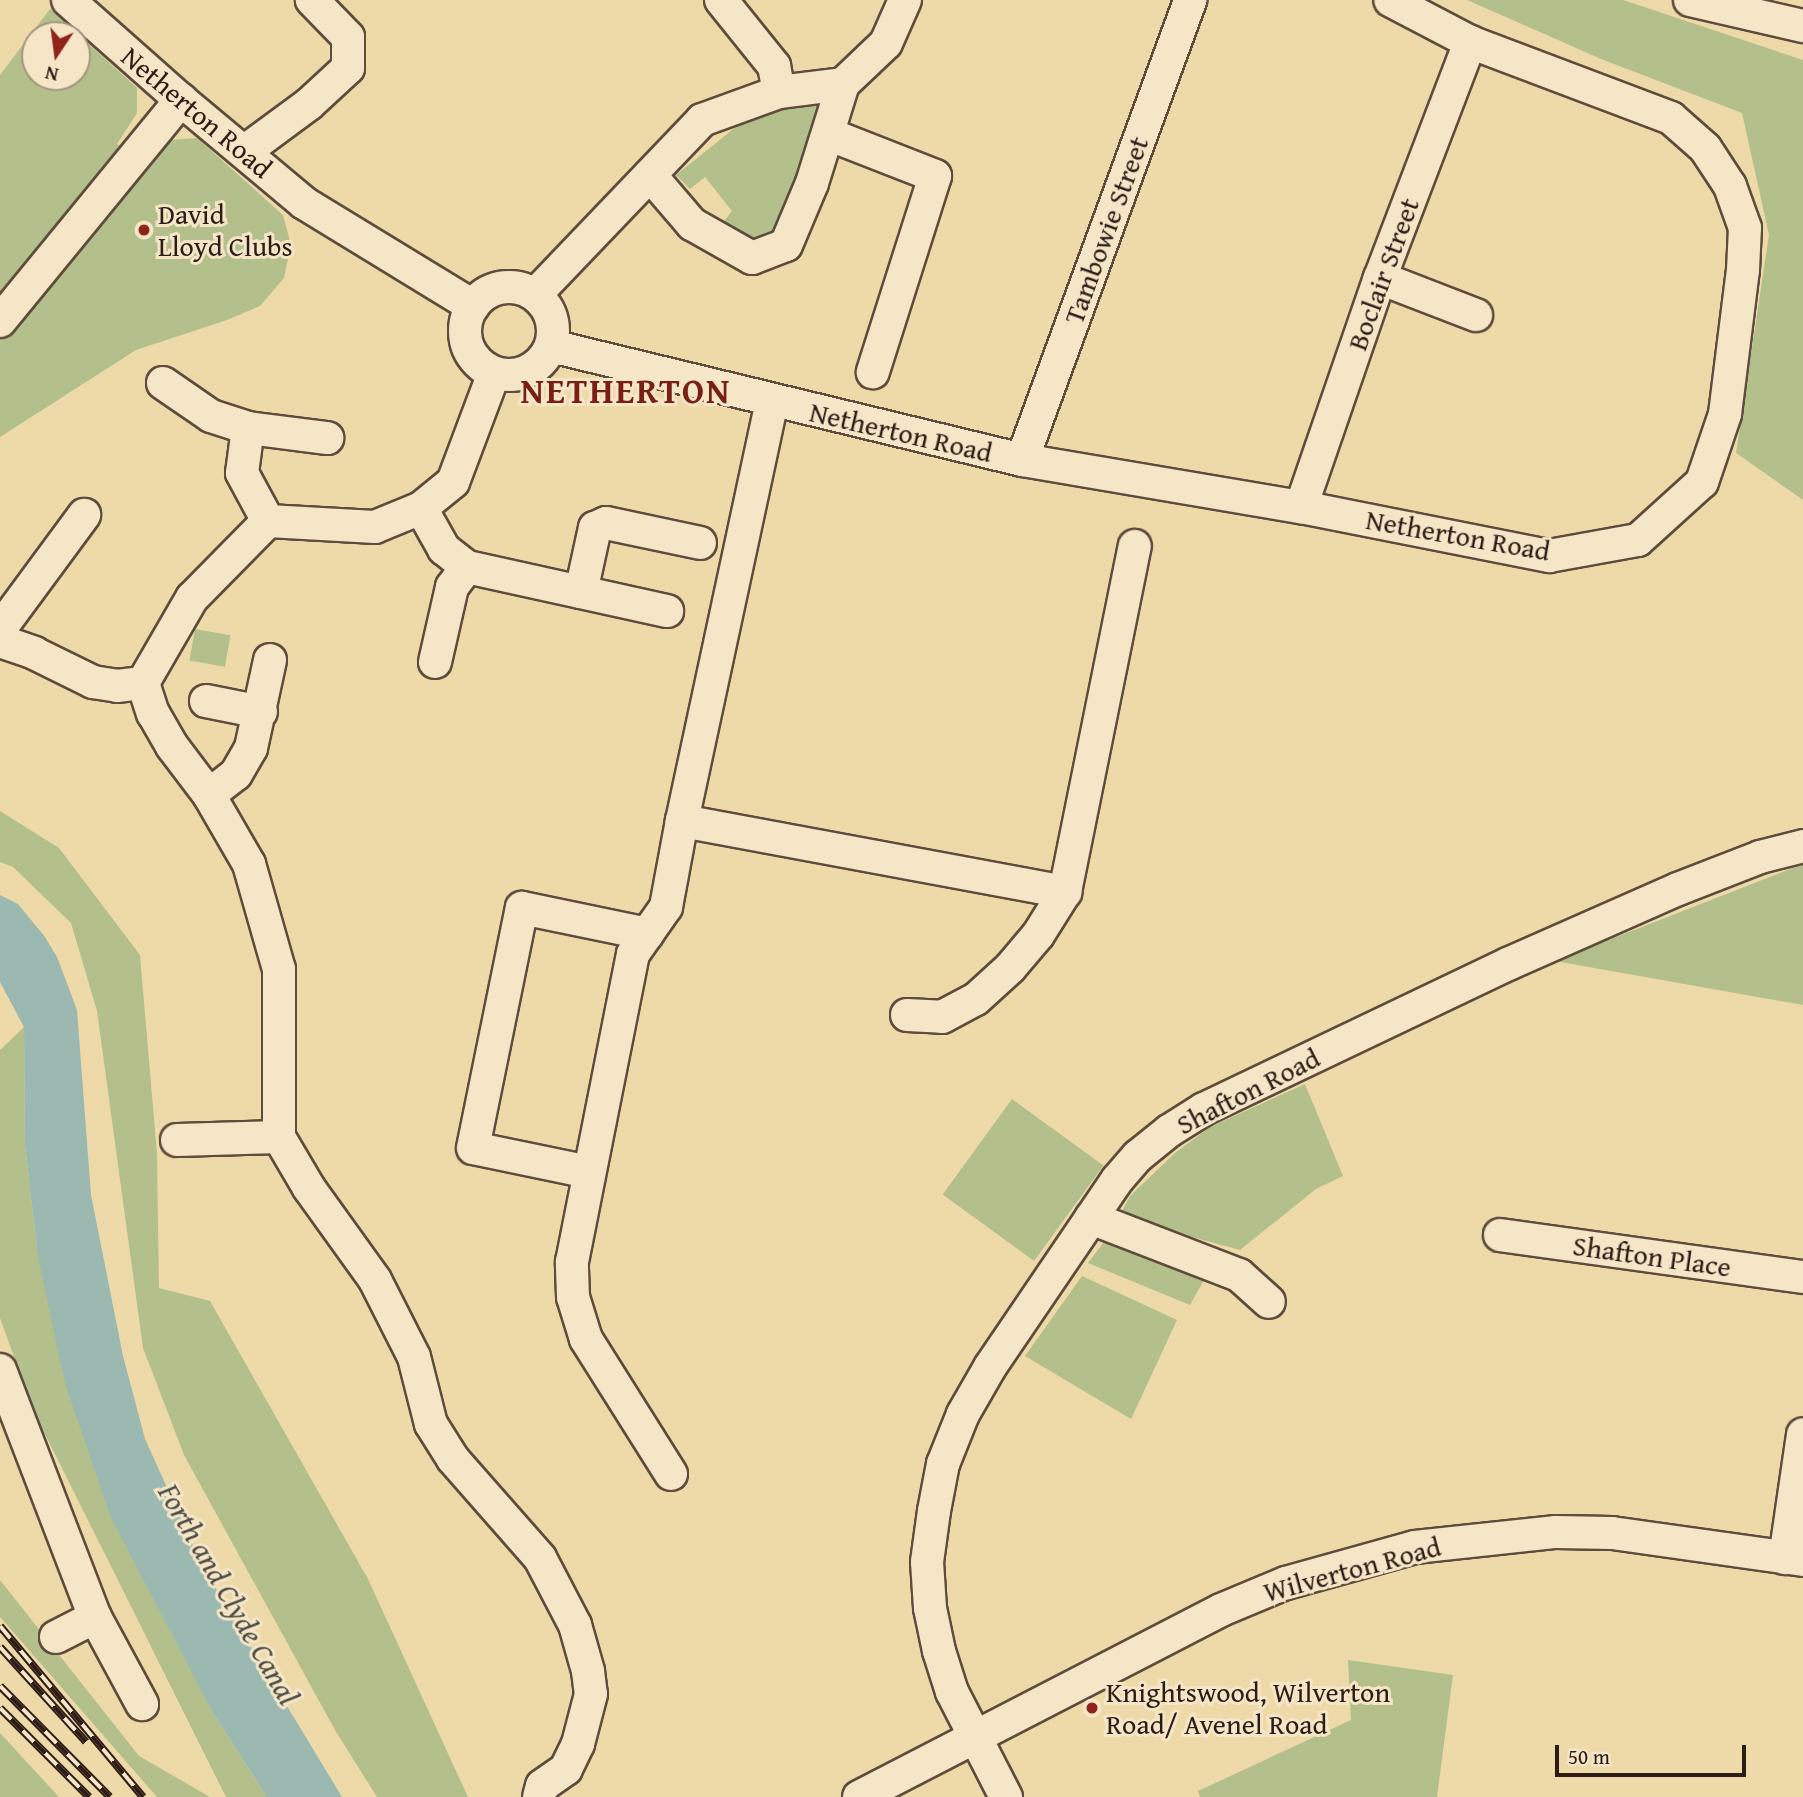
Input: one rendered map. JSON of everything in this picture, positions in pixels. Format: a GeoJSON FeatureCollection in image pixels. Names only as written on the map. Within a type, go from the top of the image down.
{"type":"FeatureCollection","features":[{"type":"Feature","properties":{"kind":"street","name":"Netherton Road"},"geometry":{"type":"LineString","coordinates":[[68,0],[181,100],[304,203],[473,306]]}},
{"type":"Feature","properties":{"kind":"street"},"geometry":{"type":"LineString","coordinates":[[244,152],[309,104],[348,68],[348,37],[312,0]]}},
{"type":"Feature","properties":{"kind":"street"},"geometry":{"type":"LineString","coordinates":[[720,0],[774,66],[779,92]]}},
{"type":"Feature","properties":{"kind":"street"},"geometry":{"type":"LineString","coordinates":[[650,175],[692,225],[752,258],[786,245],[813,184],[843,84],[886,43],[905,0]]}},
{"type":"Feature","properties":{"kind":"street","name":"Tambowie Street"},"geometry":{"type":"LineString","coordinates":[[1022,460],[1190,0]]}},
{"type":"Feature","properties":{"kind":"street","name":"Netherton Road"},"geometry":{"type":"LineString","coordinates":[[551,346],[1022,460],[1301,507],[1549,556],[1638,540],[1702,482],[1725,414],[1743,270],[1745,228],[1730,186],[1706,148],[1671,118],[1470,42],[1390,0]]}},
{"type":"Feature","properties":{"kind":"street"},"geometry":{"type":"LineString","coordinates":[[1690,0],[1800,26]]}},
{"type":"Feature","properties":{"kind":"street","name":"Boclair Street"},"geometry":{"type":"LineString","coordinates":[[1301,507],[1380,278],[1470,42]]}},
{"type":"Feature","properties":{"kind":"street"},"geometry":{"type":"LineString","coordinates":[[535,295],[702,120],[779,92],[843,84]]}},
{"type":"Feature","properties":{"kind":"street"},"geometry":{"type":"LineString","coordinates":[[0,321],[181,100]]}},
{"type":"Feature","properties":{"kind":"street"},"geometry":{"type":"LineString","coordinates":[[828,134],[935,176],[873,372]]}},
{"type":"Feature","properties":{"kind":"street"},"geometry":{"type":"LineString","coordinates":[[1380,278],[1476,315]]}},
{"type":"Feature","properties":{"kind":"street"},"geometry":{"type":"LineString","coordinates":[[508,286],[535,295],[550,312],[554,330],[551,346],[545,357],[525,373],[512,376],[494,373],[471,354],[466,340],[466,321],[473,306],[494,289],[508,286]]}},
{"type":"Feature","properties":{"kind":"street"},"geometry":{"type":"LineString","coordinates":[[494,373],[453,482],[421,508],[375,527],[268,522],[191,598],[143,682],[153,713],[172,746],[209,795],[249,864],[279,969],[279,1137],[309,1188],[375,1280],[414,1357],[431,1424],[453,1459],[540,1558],[575,1625],[588,1671],[591,1694],[578,1744],[566,1769],[542,1786],[539,1797]]}},
{"type":"Feature","properties":{"kind":"street"},"geometry":{"type":"LineString","coordinates":[[163,383],[211,416],[248,428],[327,438]]}},
{"type":"Feature","properties":{"kind":"street"},"geometry":{"type":"LineString","coordinates":[[671,1474],[586,1339],[573,1297],[572,1262],[633,954],[666,907],[772,401]]}},
{"type":"Feature","properties":{"kind":"street"},"geometry":{"type":"LineString","coordinates":[[248,428],[242,472],[268,522]]}},
{"type":"Feature","properties":{"kind":"street"},"geometry":{"type":"LineString","coordinates":[[421,508],[444,549],[467,567],[667,611]]}},
{"type":"Feature","properties":{"kind":"street"},"geometry":{"type":"LineString","coordinates":[[0,629],[84,515]]}},
{"type":"Feature","properties":{"kind":"street"},"geometry":{"type":"LineString","coordinates":[[581,592],[595,528],[606,523],[700,543]]}},
{"type":"Feature","properties":{"kind":"street"},"geometry":{"type":"LineString","coordinates":[[907,1015],[942,1017],[976,999],[1010,968],[1038,936],[1065,891],[1135,545]]}},
{"type":"Feature","properties":{"kind":"street"},"geometry":{"type":"LineString","coordinates":[[435,662],[452,587],[467,567]]}},
{"type":"Feature","properties":{"kind":"street"},"geometry":{"type":"LineString","coordinates":[[0,641],[34,653],[93,682],[117,686],[143,682]]}},
{"type":"Feature","properties":{"kind":"street"},"geometry":{"type":"LineString","coordinates":[[209,795],[236,774],[244,762],[261,712],[270,660]]}},
{"type":"Feature","properties":{"kind":"street"},"geometry":{"type":"LineString","coordinates":[[206,701],[261,712]]}},
{"type":"Feature","properties":{"kind":"street"},"geometry":{"type":"LineString","coordinates":[[682,821],[1065,891]]}},
{"type":"Feature","properties":{"kind":"street","name":"Shafton Road"},"geometry":{"type":"LineString","coordinates":[[1006,1797],[952,1692],[939,1651],[930,1608],[927,1562],[943,1464],[963,1413],[990,1367],[1091,1218],[1138,1156],[1169,1131],[1204,1109],[1508,964],[1666,894],[1760,857],[1803,846]]}},
{"type":"Feature","properties":{"kind":"street"},"geometry":{"type":"LineString","coordinates":[[589,1172],[473,1148],[522,908],[647,934]]}},
{"type":"Feature","properties":{"kind":"street"},"geometry":{"type":"LineString","coordinates":[[177,1140],[279,1137]]}},
{"type":"Feature","properties":{"kind":"street"},"geometry":{"type":"LineString","coordinates":[[1091,1218],[1239,1275],[1269,1302]]}},
{"type":"Feature","properties":{"kind":"street","name":"Shafton Place"},"geometry":{"type":"LineString","coordinates":[[1500,1235],[1803,1277]]}},
{"type":"Feature","properties":{"kind":"street"},"geometry":{"type":"LineString","coordinates":[[0,1370],[95,1617],[142,1704]]}},
{"type":"Feature","properties":{"kind":"street"},"geometry":{"type":"LineString","coordinates":[[1794,1559],[1803,1434]]}},
{"type":"Feature","properties":{"kind":"street","name":"Wilverton Road"},"geometry":{"type":"LineString","coordinates":[[859,1797],[1221,1609],[1286,1583],[1415,1547],[1556,1532],[1612,1534],[1794,1559]]}},
{"type":"Feature","properties":{"kind":"street"},"geometry":{"type":"LineString","coordinates":[[56,1637],[95,1617]]}},
{"type":"Feature","properties":{"kind":"green space"},"geometry":{"type":"Polygon","coordinates":[[[1467,0],[1623,0],[1803,60],[1803,500],[1736,453],[1769,235],[1742,113],[1601,59],[1467,0]]]}},
{"type":"Feature","properties":{"kind":"green space","name":"David Lloyd Clubs"},"geometry":{"type":"Polygon","coordinates":[[[50,9],[63,21],[41,21],[50,9]]]}},
{"type":"Feature","properties":{"kind":"green space","name":"David Lloyd Clubs"},"geometry":{"type":"Polygon","coordinates":[[[91,46],[137,88],[137,113],[117,144],[149,165],[169,140],[197,138],[283,215],[291,245],[284,278],[260,306],[227,320],[136,350],[0,437],[0,75],[21,47],[21,91],[91,91],[91,46]]]}},
{"type":"Feature","properties":{"kind":"green space"},"geometry":{"type":"Polygon","coordinates":[[[767,102],[820,102],[819,128],[777,237],[746,243],[721,225],[732,211],[705,177],[690,189],[676,175],[767,102]]]}},
{"type":"Feature","properties":{"kind":"green space"},"geometry":{"type":"Polygon","coordinates":[[[195,629],[230,635],[225,667],[189,661],[195,629]]]}},
{"type":"Feature","properties":{"kind":"green space"},"geometry":{"type":"Polygon","coordinates":[[[0,811],[59,848],[140,955],[157,1154],[159,1288],[210,1301],[368,1579],[468,1797],[377,1797],[335,1730],[184,1455],[143,1348],[97,1011],[71,923],[13,867],[0,862],[0,811]]]}},
{"type":"Feature","properties":{"kind":"green space"},"geometry":{"type":"Polygon","coordinates":[[[1803,864],[1803,1005],[1555,961],[1803,864]]]}},
{"type":"Feature","properties":{"kind":"green space"},"geometry":{"type":"Polygon","coordinates":[[[24,1027],[25,1145],[38,1257],[213,1713],[267,1797],[226,1797],[34,1412],[0,1318],[0,1050],[24,1027]]]}},
{"type":"Feature","properties":{"kind":"green space"},"geometry":{"type":"Polygon","coordinates":[[[1305,1084],[1343,1176],[1316,1189],[1240,1250],[1119,1217],[1130,1196],[1175,1153],[1210,1127],[1305,1084]]]}},
{"type":"Feature","properties":{"kind":"green space"},"geometry":{"type":"Polygon","coordinates":[[[1012,1099],[1103,1165],[1034,1261],[943,1194],[1012,1099]]]}},
{"type":"Feature","properties":{"kind":"green space"},"geometry":{"type":"Polygon","coordinates":[[[1107,1238],[1209,1271],[1190,1305],[1088,1263],[1107,1238]]]}},
{"type":"Feature","properties":{"kind":"green space"},"geometry":{"type":"Polygon","coordinates":[[[1082,1276],[1177,1320],[1131,1419],[1025,1356],[1082,1276]]]}},
{"type":"Feature","properties":{"kind":"green space"},"geometry":{"type":"Polygon","coordinates":[[[0,1580],[139,1756],[210,1797],[157,1797],[0,1617],[0,1580]]]}},
{"type":"Feature","properties":{"kind":"green space"},"geometry":{"type":"Polygon","coordinates":[[[1348,1660],[1453,1675],[1437,1797],[1200,1797],[1198,1791],[1351,1720],[1348,1660]]]}},
{"type":"Feature","properties":{"kind":"green space"},"geometry":{"type":"Polygon","coordinates":[[[0,1733],[59,1797],[0,1797],[0,1733]]]}},
{"type":"Feature","properties":{"kind":"water"},"geometry":{"type":"Polygon","coordinates":[[[0,895],[18,904],[45,937],[57,957],[77,1010],[91,1195],[123,1356],[145,1439],[203,1567],[342,1797],[267,1797],[213,1713],[111,1518],[65,1384],[38,1257],[25,1145],[24,1027],[0,982],[0,895]]]}},
{"type":"Feature","properties":{"kind":"railway"},"geometry":{"type":"LineString","coordinates":[[0,1626],[143,1797]]}},
{"type":"Feature","properties":{"kind":"railway"},"geometry":{"type":"LineString","coordinates":[[0,1647],[86,1742]]}},
{"type":"Feature","properties":{"kind":"railway"},"geometry":{"type":"LineString","coordinates":[[0,1686],[110,1797]]}},
{"type":"Feature","properties":{"kind":"railway"},"geometry":{"type":"LineString","coordinates":[[0,1708],[89,1797]]}},
{"type":"Feature","properties":{"kind":"place","name":"David Lloyd Clubs"},"geometry":{"type":"Point","coordinates":[144,230]}},
{"type":"Feature","properties":{"kind":"place","name":"Knightswood, Wilverton Road/ Avenel Road"},"geometry":{"type":"Point","coordinates":[1092,1708]}},
{"type":"Feature","properties":{"kind":"district","name":"NETHERTON"},"geometry":{"type":"Point","coordinates":[626,391]}},
{"type":"Feature","properties":{"kind":"water label","name":"Forth and Clyde Canal"},"geometry":{"type":"Point","coordinates":[229,1594]}}]}
